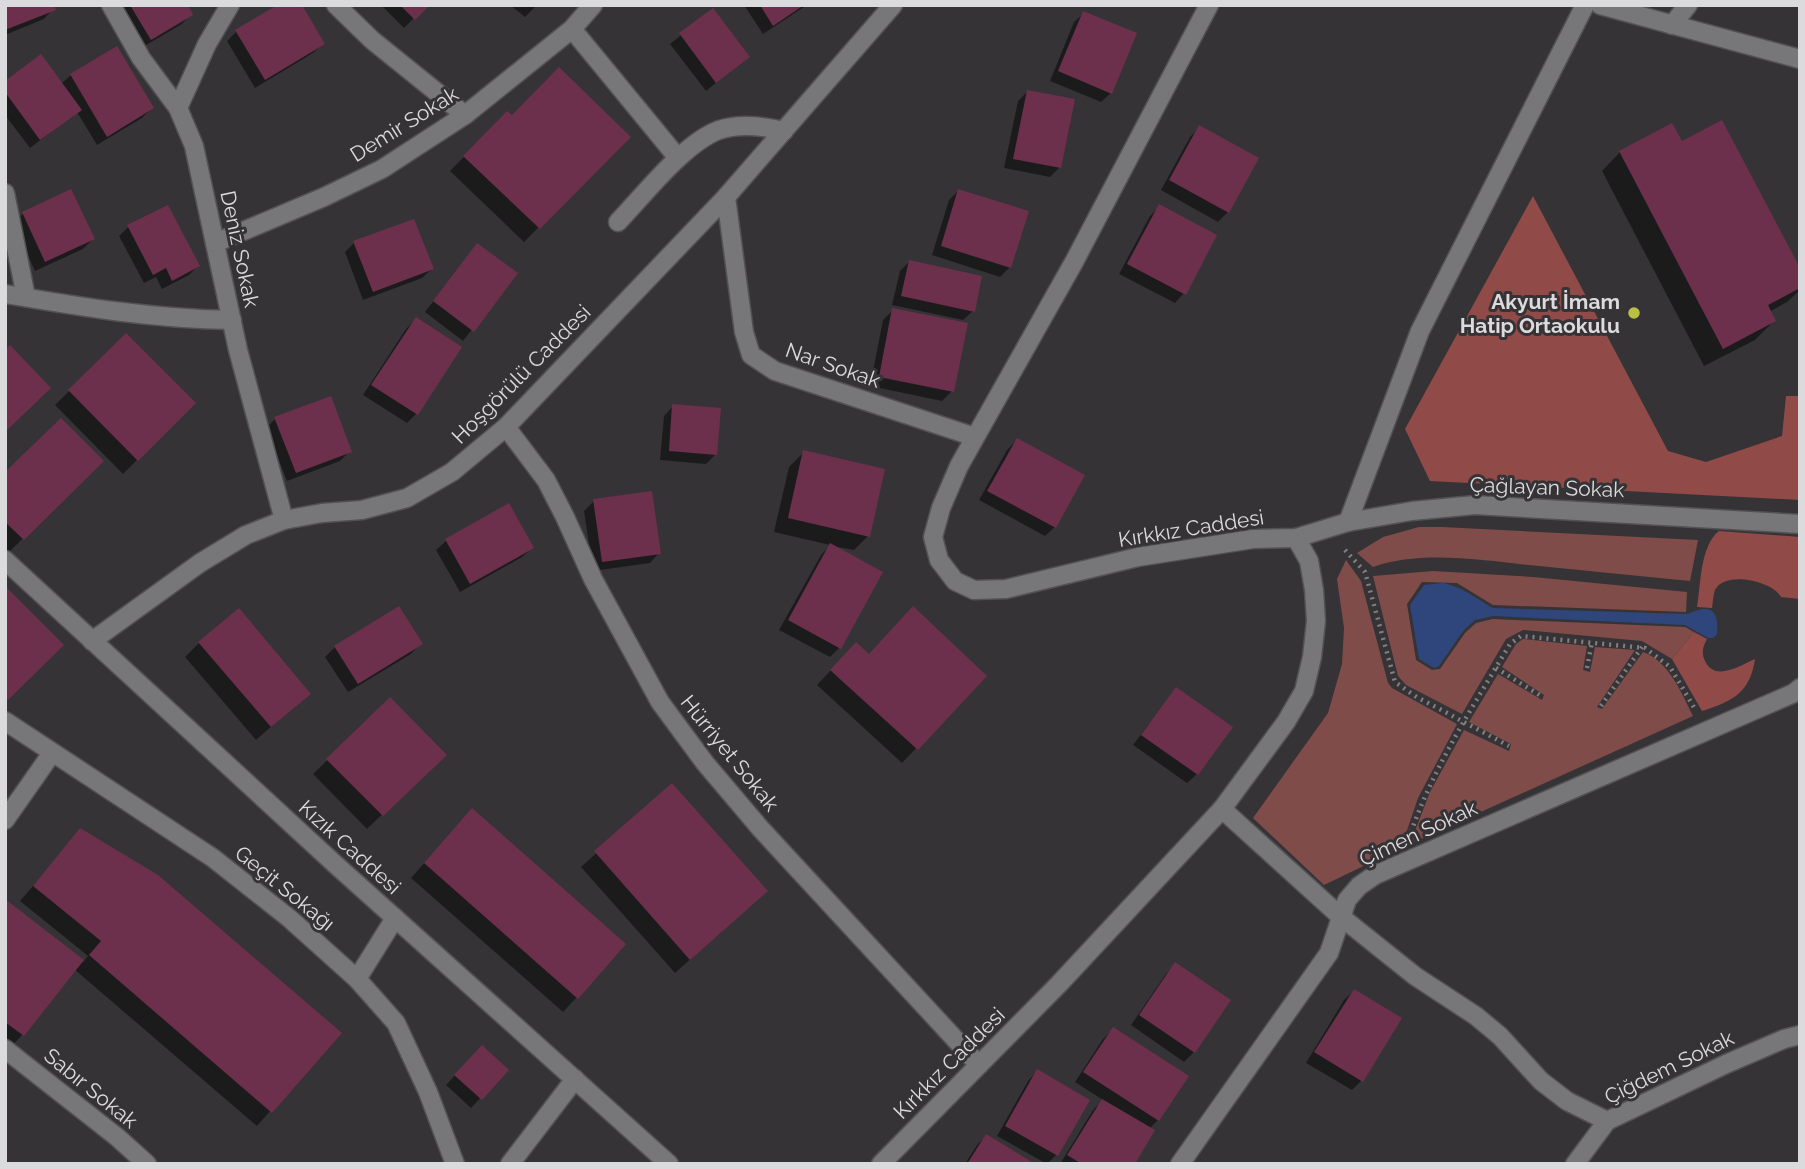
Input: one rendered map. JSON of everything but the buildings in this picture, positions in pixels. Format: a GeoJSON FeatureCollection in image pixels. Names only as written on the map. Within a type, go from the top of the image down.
{"type":"FeatureCollection","features":[{"type":"Feature","properties":{"kind":"street","name":"Deniz Sokak"},"geometry":{"type":"LineString","coordinates":[[111,5],[141,58],[178,108],[194,146],[254,415],[284,520]]}},
{"type":"Feature","properties":{"kind":"street"},"geometry":{"type":"LineString","coordinates":[[178,108],[207,44],[230,5]]}},
{"type":"Feature","properties":{"kind":"street"},"geometry":{"type":"LineString","coordinates":[[336,5],[372,40],[465,115]]}},
{"type":"Feature","properties":{"kind":"street","name":"Demir Sokak"},"geometry":{"type":"LineString","coordinates":[[215,243],[324,197],[382,169],[465,115],[572,29],[593,5]]}},
{"type":"Feature","properties":{"kind":"street","name":"Hoşgörülü Caddesi"},"geometry":{"type":"LineString","coordinates":[[92,641],[200,563],[246,535],[284,520],[322,513],[362,510],[407,498],[453,472],[506,427],[726,197],[893,5]]}},
{"type":"Feature","properties":{"kind":"street","name":"Kırkkız Caddesi"},"geometry":{"type":"LineString","coordinates":[[881,1164],[1059,984],[1222,809],[1286,722],[1304,691],[1312,657],[1315,611],[1309,561],[1296,538],[1254,539],[1138,557],[1006,589],[974,590],[955,582],[939,560],[933,537],[941,508],[959,466],[1074,262],[1209,5]]}},
{"type":"Feature","properties":{"kind":"street"},"geometry":{"type":"LineString","coordinates":[[1348,522],[1420,331],[1585,5]]}},
{"type":"Feature","properties":{"kind":"street"},"geometry":{"type":"LineString","coordinates":[[1600,5],[1800,59]]}},
{"type":"Feature","properties":{"kind":"street"},"geometry":{"type":"LineString","coordinates":[[1672,25],[1688,5]]}},
{"type":"Feature","properties":{"kind":"street"},"geometry":{"type":"LineString","coordinates":[[572,29],[678,158]]}},
{"type":"Feature","properties":{"kind":"street"},"geometry":{"type":"LineString","coordinates":[[618,222],[678,158],[709,135],[720,130],[757,126],[784,131]]}},
{"type":"Feature","properties":{"kind":"street"},"geometry":{"type":"LineString","coordinates":[[5,193],[26,298]]}},
{"type":"Feature","properties":{"kind":"street","name":"Nar Sokak"},"geometry":{"type":"LineString","coordinates":[[726,197],[744,332],[751,355],[775,371],[975,437]]}},
{"type":"Feature","properties":{"kind":"street"},"geometry":{"type":"LineString","coordinates":[[5,294],[145,316],[232,320]]}},
{"type":"Feature","properties":{"kind":"street","name":"Hürriyet Sokak"},"geometry":{"type":"LineString","coordinates":[[506,427],[546,480],[593,579],[660,702],[705,763],[760,828],[979,1065]]}},
{"type":"Feature","properties":{"kind":"street","name":"Çağlayan Sokak"},"geometry":{"type":"LineString","coordinates":[[1296,538],[1348,522],[1412,510],[1475,505],[1800,524]]}},
{"type":"Feature","properties":{"kind":"street","name":"Kızık Caddesi"},"geometry":{"type":"LineString","coordinates":[[5,560],[668,1164]]}},
{"type":"Feature","properties":{"kind":"street","name":"Çimen Sokak"},"geometry":{"type":"LineString","coordinates":[[1180,1164],[1329,953],[1347,900],[1359,886],[1398,865],[1794,693],[1800,688]]}},
{"type":"Feature","properties":{"kind":"street","name":"Geçit Sokağı"},"geometry":{"type":"LineString","coordinates":[[5,720],[213,858],[289,918],[357,979],[396,1023],[428,1092],[456,1164]]}},
{"type":"Feature","properties":{"kind":"street"},"geometry":{"type":"LineString","coordinates":[[5,820],[52,753]]}},
{"type":"Feature","properties":{"kind":"street"},"geometry":{"type":"LineString","coordinates":[[1222,809],[1340,916],[1415,976],[1476,1016],[1500,1036],[1541,1081],[1567,1101],[1607,1121]]}},
{"type":"Feature","properties":{"kind":"street"},"geometry":{"type":"LineString","coordinates":[[357,979],[395,918]]}},
{"type":"Feature","properties":{"kind":"street","name":"Çiğdem Sokak"},"geometry":{"type":"LineString","coordinates":[[1575,1164],[1607,1121],[1726,1064],[1784,1039],[1800,1035]]}},
{"type":"Feature","properties":{"kind":"street","name":"Sabır Sokak"},"geometry":{"type":"LineString","coordinates":[[5,1049],[117,1136],[147,1164]]}},
{"type":"Feature","properties":{"kind":"street"},"geometry":{"type":"LineString","coordinates":[[510,1164],[575,1079]]}},
{"type":"Feature","properties":{"kind":"path"},"geometry":{"type":"LineString","coordinates":[[1325,529],[1365,572],[1395,682],[1415,696],[1508,746]]}},
{"type":"Feature","properties":{"kind":"path"},"geometry":{"type":"LineString","coordinates":[[1398,865],[1426,792],[1463,722],[1510,644],[1521,636],[1642,647],[1664,660],[1670,667],[1706,730]]}},
{"type":"Feature","properties":{"kind":"path"},"geometry":{"type":"LineString","coordinates":[[1587,668],[1592,642]]}},
{"type":"Feature","properties":{"kind":"path"},"geometry":{"type":"LineString","coordinates":[[1601,706],[1642,647]]}},
{"type":"Feature","properties":{"kind":"path"},"geometry":{"type":"LineString","coordinates":[[1496,668],[1541,696]]}},
{"type":"Feature","properties":{"kind":"shaded area"},"geometry":{"type":"Polygon","coordinates":[[[1533,196],[1668,451],[1706,462],[1782,436],[1786,396],[1800,396],[1800,500],[1430,481],[1405,429],[1533,196]]]}},
{"type":"Feature","properties":{"kind":"shaded area"},"geometry":{"type":"Polygon","coordinates":[[[1419,527],[1698,540],[1690,581],[1434,557],[1373,567],[1357,553],[1383,537],[1419,527]]]}},
{"type":"Feature","properties":{"kind":"shaded area"},"geometry":{"type":"Polygon","coordinates":[[[1719,531],[1800,537],[1800,599],[1781,597],[1769,586],[1738,579],[1720,584],[1715,590],[1712,608],[1697,607],[1705,556],[1708,546],[1719,531]]]}},
{"type":"Feature","properties":{"kind":"shaded area"},"geometry":{"type":"Polygon","coordinates":[[[1346,560],[1361,581],[1388,683],[1392,688],[1457,724],[1418,798],[1401,848],[1324,885],[1253,818],[1328,713],[1342,664],[1344,628],[1337,579],[1346,560]]]}},
{"type":"Feature","properties":{"kind":"shaded area"},"geometry":{"type":"Polygon","coordinates":[[[1433,571],[1533,577],[1687,592],[1686,612],[1493,605],[1457,583],[1422,582],[1407,604],[1416,660],[1432,670],[1440,669],[1465,633],[1476,623],[1493,619],[1685,627],[1694,632],[1672,659],[1642,641],[1523,630],[1506,639],[1462,714],[1406,685],[1398,676],[1373,576],[1433,571]]]}},
{"type":"Feature","properties":{"kind":"shaded area"},"geometry":{"type":"Polygon","coordinates":[[[1694,632],[1707,639],[1703,655],[1709,667],[1715,671],[1735,668],[1755,659],[1749,680],[1738,694],[1702,711],[1672,659],[1694,632]]]}},
{"type":"Feature","properties":{"kind":"shaded area"},"geometry":{"type":"Polygon","coordinates":[[[1523,639],[1587,646],[1583,670],[1590,672],[1595,647],[1635,650],[1597,707],[1602,709],[1643,652],[1652,656],[1667,670],[1693,716],[1410,844],[1430,792],[1464,730],[1509,751],[1511,744],[1469,722],[1498,674],[1542,700],[1544,695],[1502,667],[1516,644],[1523,639]]]}},
{"type":"Feature","properties":{"kind":"water"},"geometry":{"type":"Polygon","coordinates":[[[1443,583],[1463,590],[1493,608],[1687,614],[1707,609],[1711,610],[1716,618],[1717,634],[1708,638],[1685,625],[1493,616],[1475,620],[1463,631],[1439,666],[1434,668],[1419,659],[1410,605],[1424,585],[1443,583]]]}},
{"type":"Feature","properties":{"kind":"place","name":"Akyurt İmam Hatip Ortaokulu"},"geometry":{"type":"Point","coordinates":[1634,313]}}]}
